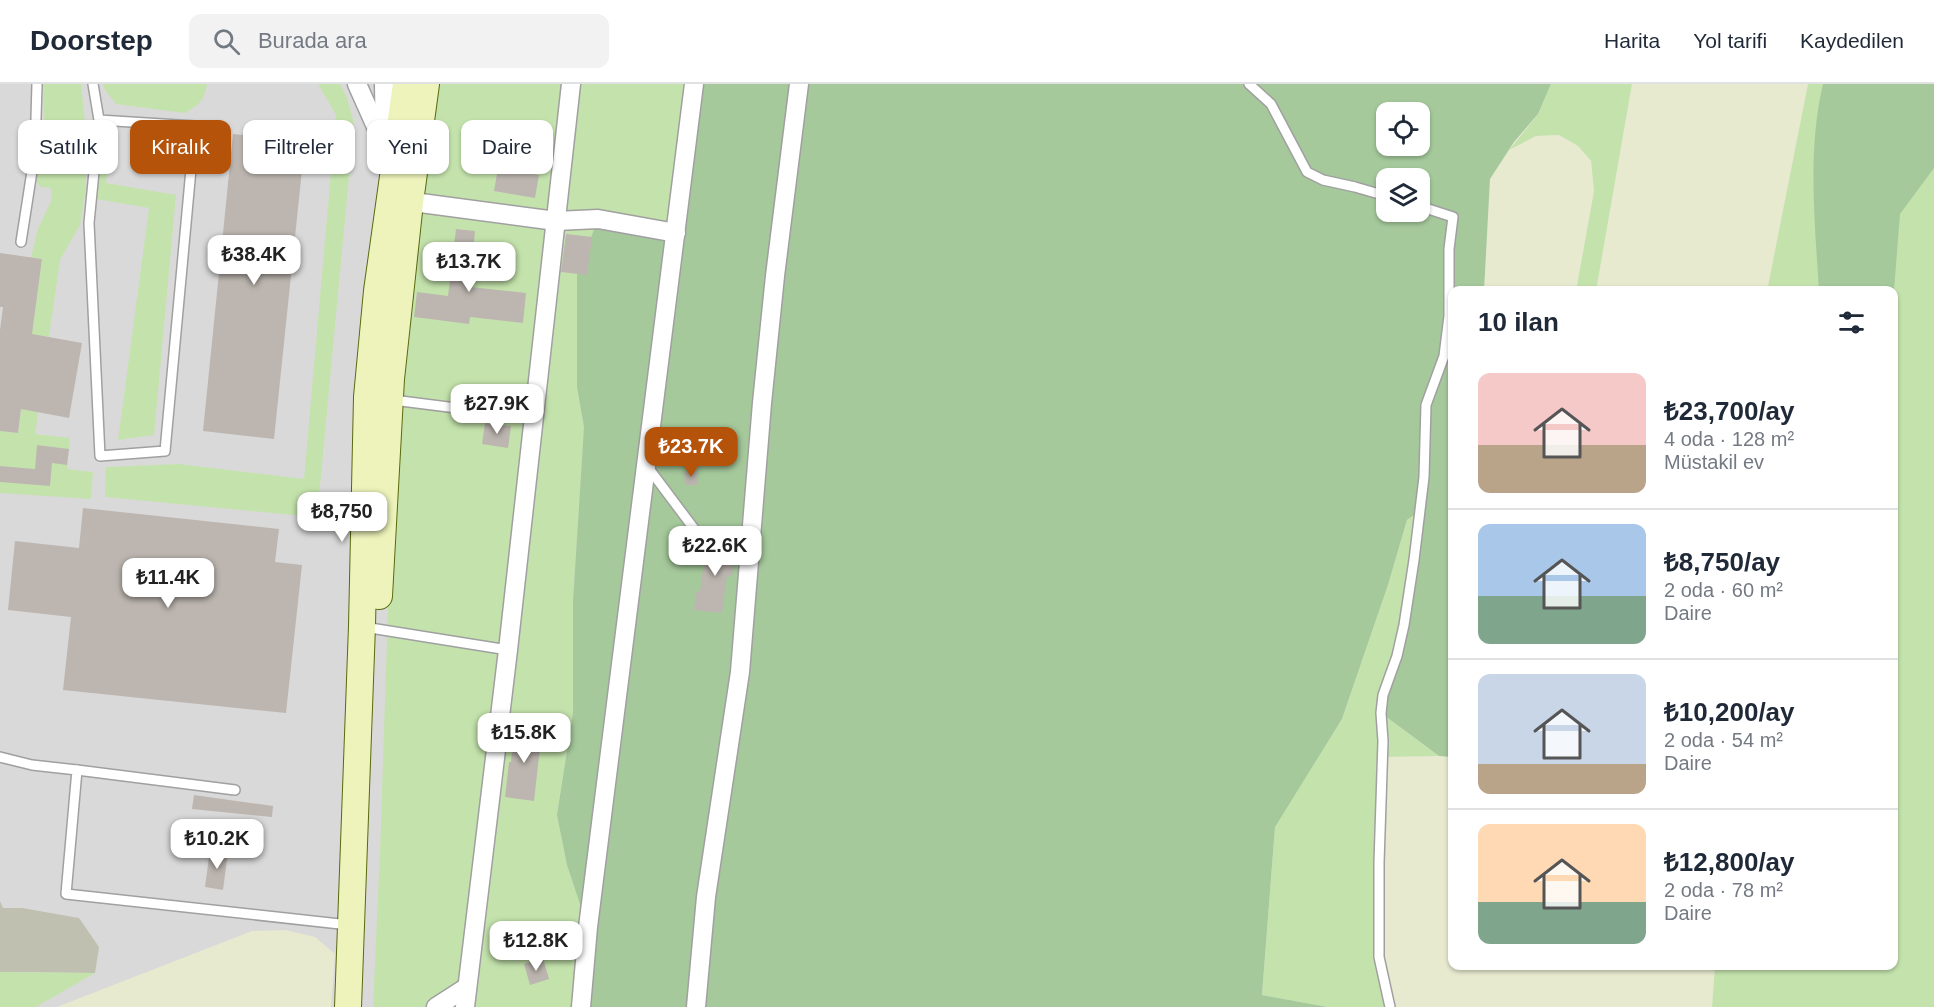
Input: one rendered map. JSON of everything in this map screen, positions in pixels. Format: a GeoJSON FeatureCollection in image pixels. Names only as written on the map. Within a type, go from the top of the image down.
{"type":"FeatureCollection","features":[{"type":"Feature","properties":{"kind":"main road"},"geometry":{"type":"LineString","coordinates":[[401,200],[406,84]]}},
{"type":"Feature","properties":{"kind":"main road"},"geometry":{"type":"LineString","coordinates":[[363,1007],[370,628],[378,398],[377,291],[401,200],[426,84]]}},
{"type":"Feature","properties":{"kind":"main road"},"geometry":{"type":"LineString","coordinates":[[348,1007],[370,628]]}},
{"type":"Feature","properties":{"kind":"street"},"geometry":{"type":"LineString","coordinates":[[357,84],[374,120]]}},
{"type":"Feature","properties":{"kind":"street"},"geometry":{"type":"LineString","coordinates":[[384,84],[385,120]]}},
{"type":"Feature","properties":{"kind":"street"},"geometry":{"type":"LineString","coordinates":[[465,1007],[572,84]]}},
{"type":"Feature","properties":{"kind":"street"},"geometry":{"type":"LineString","coordinates":[[581,1007],[588,927],[694,84]]}},
{"type":"Feature","properties":{"kind":"street"},"geometry":{"type":"LineString","coordinates":[[696,1007],[706,897],[740,672],[772,310],[799,84]]}},
{"type":"Feature","properties":{"kind":"street"},"geometry":{"type":"LineString","coordinates":[[394,174],[401,200],[556,221],[598,219],[676,232]]}},
{"type":"Feature","properties":{"kind":"street"},"geometry":{"type":"LineString","coordinates":[[436,1007],[467,987]]}},
{"type":"Feature","properties":{"kind":"lane"},"geometry":{"type":"LineString","coordinates":[[21,242],[35,152],[37,84]]}},
{"type":"Feature","properties":{"kind":"lane"},"geometry":{"type":"LineString","coordinates":[[93,84],[99,120],[89,223],[100,456],[165,451],[195,126],[99,120]]}},
{"type":"Feature","properties":{"kind":"lane"},"geometry":{"type":"LineString","coordinates":[[1249,84],[1271,104],[1306,172],[1323,180],[1376,193]]}},
{"type":"Feature","properties":{"kind":"lane"},"geometry":{"type":"LineString","coordinates":[[1430,210],[1453,217],[1449,249],[1449,286]]}},
{"type":"Feature","properties":{"kind":"lane"},"geometry":{"type":"LineString","coordinates":[[1390,1007],[1379,957],[1378,863],[1383,741],[1381,713],[1383,695],[1397,656],[1404,625],[1414,560],[1424,477],[1426,405],[1444,356],[1448,324]]}},
{"type":"Feature","properties":{"kind":"lane"},"geometry":{"type":"LineString","coordinates":[[378,398],[535,418]]}},
{"type":"Feature","properties":{"kind":"lane"},"geometry":{"type":"LineString","coordinates":[[646,465],[698,534]]}},
{"type":"Feature","properties":{"kind":"lane"},"geometry":{"type":"LineString","coordinates":[[370,628],[508,650]]}},
{"type":"Feature","properties":{"kind":"lane"},"geometry":{"type":"LineString","coordinates":[[0,757],[32,765],[235,789]]}},
{"type":"Feature","properties":{"kind":"lane"},"geometry":{"type":"LineString","coordinates":[[77,770],[66,894],[351,925]]}},
{"type":"Feature","properties":{"kind":"shaded area"},"geometry":{"type":"Polygon","coordinates":[[[0,84],[1065,84],[965,1007],[0,1007],[0,84]]]}},
{"type":"Feature","properties":{"kind":"shaded area"},"geometry":{"type":"Polygon","coordinates":[[[1632,84],[1808,84],[1768,286],[1597,286],[1632,84]]]}},
{"type":"Feature","properties":{"kind":"shaded area"},"geometry":{"type":"Polygon","coordinates":[[[1559,135],[1578,146],[1591,162],[1594,191],[1577,286],[1484,286],[1490,179],[1508,150],[1536,136],[1559,135]]]}},
{"type":"Feature","properties":{"kind":"shaded area"},"geometry":{"type":"Polygon","coordinates":[[[1383,757],[1448,757],[1448,970],[1715,970],[1712,1007],[1390,1007],[1379,957],[1383,757]]]}},
{"type":"Feature","properties":{"kind":"shaded area"},"geometry":{"type":"Polygon","coordinates":[[[0,901],[3,908],[22,908],[79,918],[99,947],[95,973],[0,972],[0,901]]]}},
{"type":"Feature","properties":{"kind":"shaded area"},"geometry":{"type":"Polygon","coordinates":[[[285,930],[315,937],[335,954],[331,1007],[57,1007],[252,931],[285,930]]]}},
{"type":"Feature","properties":{"kind":"green space"},"geometry":{"type":"Polygon","coordinates":[[[43,84],[81,84],[85,120],[44,120],[43,84]]]}},
{"type":"Feature","properties":{"kind":"green space"},"geometry":{"type":"Polygon","coordinates":[[[103,84],[207,84],[200,102],[184,113],[116,104],[103,84]]]}},
{"type":"Feature","properties":{"kind":"green space"},"geometry":{"type":"Polygon","coordinates":[[[318,84],[340,84],[353,120],[336,120],[336,115],[318,84]]]}},
{"type":"Feature","properties":{"kind":"green space"},"geometry":{"type":"Polygon","coordinates":[[[426,84],[693,84],[676,233],[599,219],[592,237],[577,387],[584,427],[573,601],[573,713],[557,815],[567,865],[588,927],[581,1007],[373,1007],[392,487],[418,174],[449,174],[449,120],[423,120],[426,84]]]}},
{"type":"Feature","properties":{"kind":"green space"},"geometry":{"type":"Polygon","coordinates":[[[694,84],[1551,84],[1538,114],[1514,142],[1490,179],[1484,286],[1448,286],[1448,757],[1439,756],[1381,713],[1397,656],[1419,512],[1407,520],[1388,585],[1342,719],[1275,827],[1262,995],[1328,1007],[581,1007],[588,928],[567,865],[557,815],[573,713],[573,601],[584,427],[577,387],[577,275],[598,219],[676,232],[694,84]]]}},
{"type":"Feature","properties":{"kind":"green space"},"geometry":{"type":"Polygon","coordinates":[[[1551,84],[1632,84],[1597,286],[1577,286],[1594,191],[1591,161],[1578,146],[1559,135],[1536,136],[1509,150],[1538,114],[1551,84]]]}},
{"type":"Feature","properties":{"kind":"green space"},"geometry":{"type":"Polygon","coordinates":[[[1808,84],[1934,84],[1934,1007],[1712,1007],[1715,970],[1898,970],[1898,286],[1768,286],[1808,84]]]}},
{"type":"Feature","properties":{"kind":"green space"},"geometry":{"type":"Polygon","coordinates":[[[1823,84],[1934,84],[1934,168],[1900,214],[1894,286],[1819,286],[1814,213],[1815,135],[1823,84]]]}},
{"type":"Feature","properties":{"kind":"green space"},"geometry":{"type":"Polygon","coordinates":[[[38,174],[86,174],[80,225],[60,260],[35,434],[70,438],[67,469],[93,472],[91,499],[0,493],[0,431],[18,433],[42,259],[31,257],[38,229],[52,199],[51,188],[41,187],[36,181],[38,174]]]}},
{"type":"Feature","properties":{"kind":"green space"},"geometry":{"type":"Polygon","coordinates":[[[99,174],[107,174],[106,183],[176,195],[154,435],[118,440],[149,208],[96,199],[99,174]]]}},
{"type":"Feature","properties":{"kind":"green space"},"geometry":{"type":"Polygon","coordinates":[[[331,174],[349,174],[320,486],[315,517],[105,497],[106,467],[179,464],[304,479],[331,174]]]}},
{"type":"Feature","properties":{"kind":"green space"},"geometry":{"type":"Polygon","coordinates":[[[1420,512],[1414,560],[1381,713],[1439,756],[1383,757],[1378,920],[1390,1007],[1328,1007],[1262,995],[1275,826],[1342,719],[1388,585],[1407,520],[1420,512]]]}},
{"type":"Feature","properties":{"kind":"green space"},"geometry":{"type":"Polygon","coordinates":[[[0,972],[95,973],[36,1007],[0,1007],[0,972]]]}},
{"type":"Feature","properties":{"kind":"building"},"geometry":{"type":"Polygon","coordinates":[[[233,134],[243,135],[243,174],[302,174],[274,439],[203,431],[229,174],[231,174],[233,134]]]}},
{"type":"Feature","properties":{"kind":"building"},"geometry":{"type":"Polygon","coordinates":[[[497,174],[539,175],[535,198],[494,191],[497,174]]]}},
{"type":"Feature","properties":{"kind":"building"},"geometry":{"type":"Polygon","coordinates":[[[456,229],[475,231],[470,287],[526,293],[523,323],[470,317],[469,324],[414,317],[417,292],[448,296],[456,229]]]}},
{"type":"Feature","properties":{"kind":"building"},"geometry":{"type":"Polygon","coordinates":[[[566,234],[592,237],[587,275],[561,272],[566,234]]]}},
{"type":"Feature","properties":{"kind":"building"},"geometry":{"type":"Polygon","coordinates":[[[0,253],[42,259],[32,334],[82,343],[69,418],[21,409],[18,433],[0,431],[0,330],[3,307],[0,307],[0,253]]]}},
{"type":"Feature","properties":{"kind":"building"},"geometry":{"type":"Polygon","coordinates":[[[485,423],[511,426],[508,448],[482,444],[485,423]]]}},
{"type":"Feature","properties":{"kind":"building"},"geometry":{"type":"Polygon","coordinates":[[[37,445],[69,449],[67,465],[52,463],[50,486],[0,482],[0,466],[35,469],[37,445]]]}},
{"type":"Feature","properties":{"kind":"building"},"geometry":{"type":"Polygon","coordinates":[[[698,471],[698,485],[685,485],[684,472],[698,471]]]}},
{"type":"Feature","properties":{"kind":"building"},"geometry":{"type":"Polygon","coordinates":[[[83,508],[279,529],[275,562],[302,565],[286,713],[63,690],[71,617],[8,610],[15,541],[79,548],[83,508]]]}},
{"type":"Feature","properties":{"kind":"building"},"geometry":{"type":"Polygon","coordinates":[[[712,538],[726,540],[725,548],[736,550],[732,576],[727,575],[722,613],[694,610],[696,591],[700,592],[706,546],[710,547],[712,538]]]}},
{"type":"Feature","properties":{"kind":"building"},"geometry":{"type":"Polygon","coordinates":[[[514,728],[542,730],[534,801],[505,797],[514,728]]]}},
{"type":"Feature","properties":{"kind":"building"},"geometry":{"type":"Polygon","coordinates":[[[194,795],[273,806],[272,817],[192,809],[194,795]]]}},
{"type":"Feature","properties":{"kind":"building"},"geometry":{"type":"Polygon","coordinates":[[[210,850],[228,852],[223,890],[205,887],[210,850]]]}},
{"type":"Feature","properties":{"kind":"building"},"geometry":{"type":"Polygon","coordinates":[[[543,958],[549,979],[530,985],[524,964],[543,958]]]}}]}
